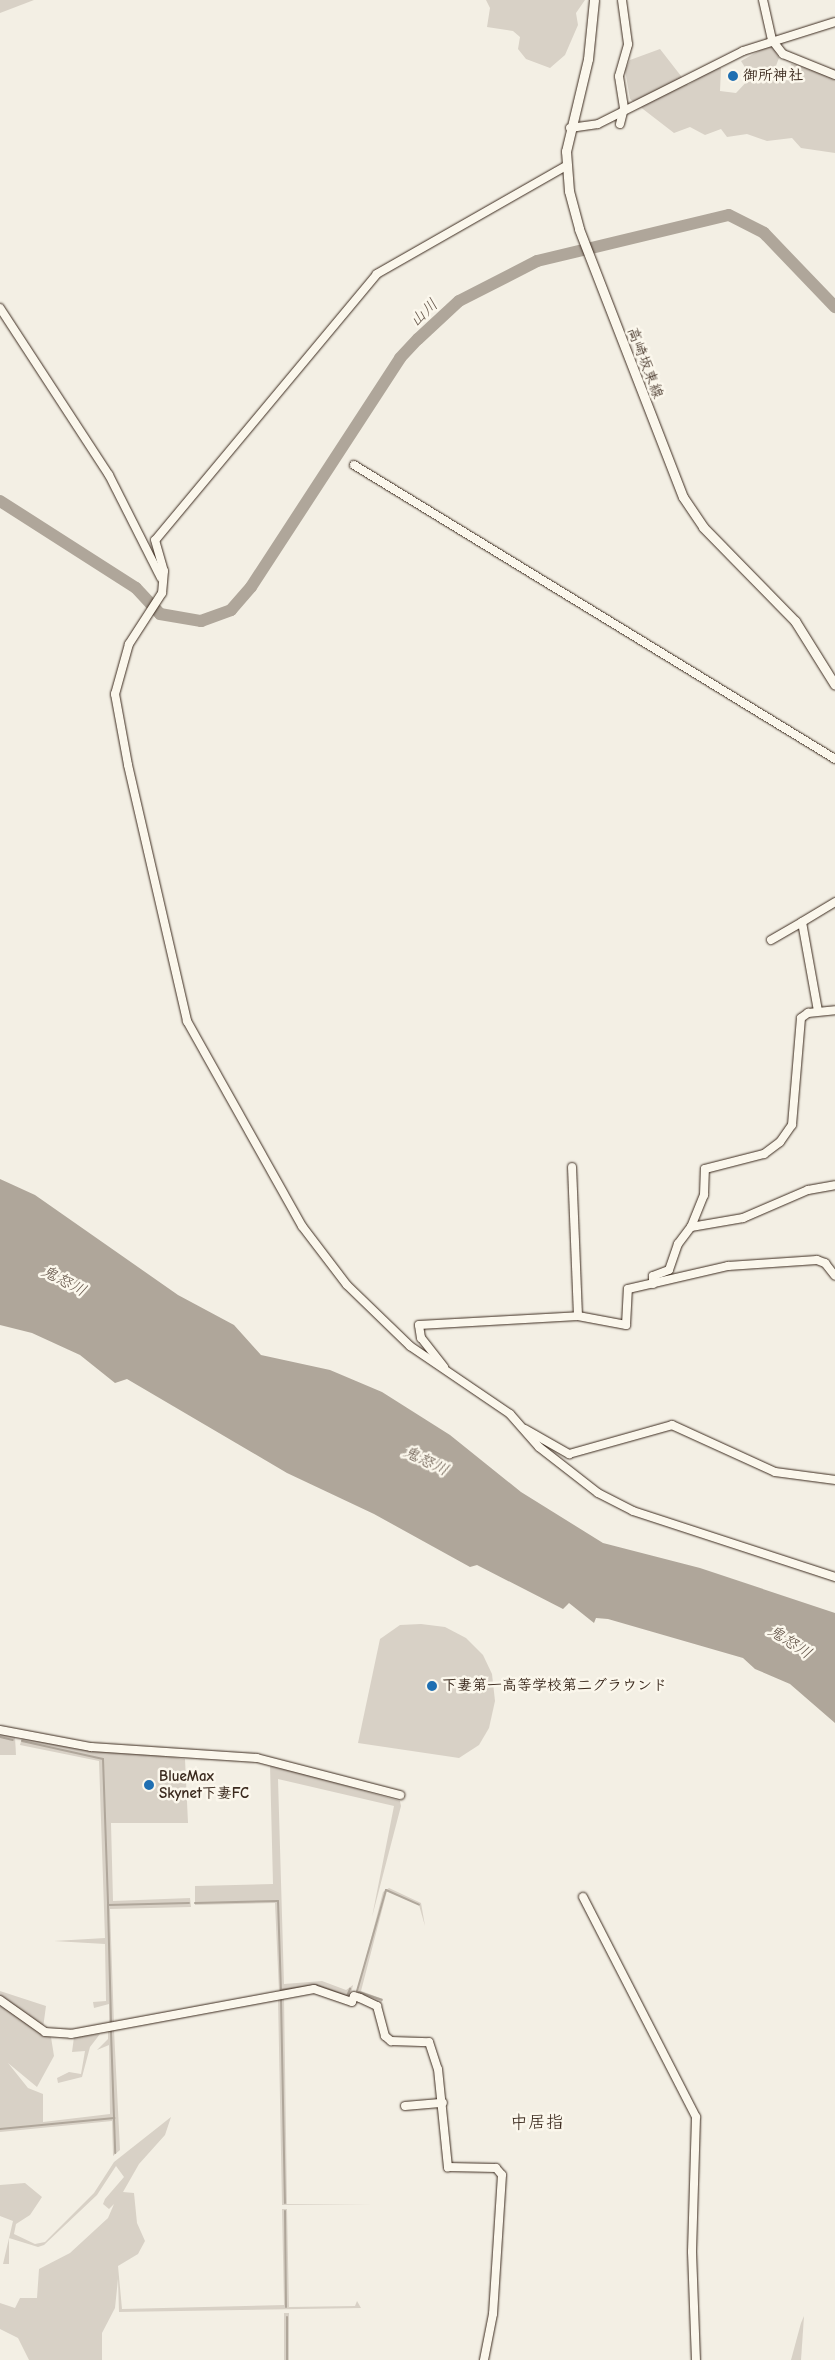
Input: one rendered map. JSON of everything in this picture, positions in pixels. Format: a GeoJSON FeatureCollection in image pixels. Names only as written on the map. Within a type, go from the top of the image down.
{"type":"FeatureCollection","features":[{"type":"Feature","properties":{"kind":"main road","name":"高崎坂東線"},"geometry":{"type":"LineString","coordinates":[[594,0],[588,59],[570,128],[566,166],[582,235],[686,502],[703,527],[787,611],[835,685]]}},
{"type":"Feature","properties":{"kind":"street"},"geometry":{"type":"LineString","coordinates":[[620,124],[623,113],[619,76],[628,44],[622,0]]}},
{"type":"Feature","properties":{"kind":"street"},"geometry":{"type":"LineString","coordinates":[[763,0],[772,40],[788,58],[835,75]]}},
{"type":"Feature","properties":{"kind":"street"},"geometry":{"type":"LineString","coordinates":[[570,128],[598,124],[772,40],[835,22]]}},
{"type":"Feature","properties":{"kind":"street"},"geometry":{"type":"LineString","coordinates":[[566,166],[377,274],[155,540],[164,571],[162,593],[129,644],[115,694],[187,1021],[302,1226],[347,1285],[410,1346],[510,1414],[566,1469],[633,1511],[835,1577]]}},
{"type":"Feature","properties":{"kind":"street"},"geometry":{"type":"LineString","coordinates":[[0,308],[109,475],[163,582]]}},
{"type":"Feature","properties":{"kind":"street"},"geometry":{"type":"LineString","coordinates":[[354,465],[835,759]]}},
{"type":"Feature","properties":{"kind":"street"},"geometry":{"type":"LineString","coordinates":[[771,940],[835,902]]}},
{"type":"Feature","properties":{"kind":"street"},"geometry":{"type":"LineString","coordinates":[[802,922],[818,1011]]}},
{"type":"Feature","properties":{"kind":"street"},"geometry":{"type":"LineString","coordinates":[[654,1284],[653,1276],[669,1270],[678,1244],[691,1227],[704,1195],[708,1165],[764,1154],[780,1142],[792,1125],[801,1018],[818,1011],[835,1010]]}},
{"type":"Feature","properties":{"kind":"street"},"geometry":{"type":"LineString","coordinates":[[572,1167],[578,1316]]}},
{"type":"Feature","properties":{"kind":"street"},"geometry":{"type":"LineString","coordinates":[[691,1227],[743,1218],[808,1190],[835,1185]]}},
{"type":"Feature","properties":{"kind":"street"},"geometry":{"type":"LineString","coordinates":[[450,1374],[421,1338],[419,1325],[578,1316],[626,1325],[628,1289],[728,1266],[789,1261],[825,1262],[835,1276]]}},
{"type":"Feature","properties":{"kind":"street"},"geometry":{"type":"LineString","coordinates":[[525,1429],[575,1454],[672,1425],[775,1472],[835,1480]]}},
{"type":"Feature","properties":{"kind":"street"},"geometry":{"type":"LineString","coordinates":[[0,1730],[91,1747],[258,1758],[400,1795]]}},
{"type":"Feature","properties":{"kind":"street"},"geometry":{"type":"LineString","coordinates":[[583,1897],[696,2117],[692,2252],[696,2360]]}},
{"type":"Feature","properties":{"kind":"street"},"geometry":{"type":"LineString","coordinates":[[0,2000],[45,2032],[71,2034],[304,1989],[320,1990],[352,2002],[354,1996],[377,2006],[388,2040],[426,2040],[432,2045],[444,2103],[448,2167],[496,2168],[502,2175],[493,2314],[484,2360]]}},
{"type":"Feature","properties":{"kind":"street"},"geometry":{"type":"LineString","coordinates":[[405,2106],[444,2103]]}},
{"type":"Feature","properties":{"kind":"shaded area"},"geometry":{"type":"Polygon","coordinates":[[[0,0],[34,0],[0,13],[0,0]]]}},
{"type":"Feature","properties":{"kind":"shaded area"},"geometry":{"type":"Polygon","coordinates":[[[486,0],[585,0],[576,13],[578,25],[565,55],[550,68],[526,59],[518,49],[520,37],[513,31],[487,27],[490,8],[486,0]]]}},
{"type":"Feature","properties":{"kind":"shaded area"},"geometry":{"type":"Polygon","coordinates":[[[771,44],[779,58],[774,71],[777,82],[788,80],[791,64],[835,69],[835,153],[801,148],[792,138],[767,141],[747,134],[727,137],[721,129],[705,135],[690,127],[674,133],[630,99],[625,70],[630,60],[660,49],[688,85],[716,67],[721,68],[720,91],[736,93],[751,77],[741,61],[771,44]]]}},
{"type":"Feature","properties":{"kind":"shaded area","name":"下妻第一高等学校第二グラウンド"},"geometry":{"type":"Polygon","coordinates":[[[421,1624],[445,1627],[466,1638],[483,1655],[492,1674],[495,1701],[489,1728],[479,1745],[459,1758],[358,1743],[380,1639],[400,1625],[421,1624]]]}},
{"type":"Feature","properties":{"kind":"shaded area"},"geometry":{"type":"Polygon","coordinates":[[[0,1733],[15,1737],[16,1755],[0,1755],[0,1733]]]}},
{"type":"Feature","properties":{"kind":"shaded area"},"geometry":{"type":"Polygon","coordinates":[[[22,1737],[185,1759],[188,1823],[111,1823],[113,1901],[190,1898],[191,1907],[110,1909],[114,2025],[109,2026],[109,2004],[94,2008],[93,2002],[106,2001],[105,1944],[54,1941],[105,1938],[99,1761],[20,1745],[22,1737]]]}},
{"type":"Feature","properties":{"kind":"shaded area"},"geometry":{"type":"Polygon","coordinates":[[[270,1764],[400,1801],[401,1806],[372,1917],[394,1806],[278,1779],[284,1984],[322,1981],[346,1990],[353,1985],[350,1998],[329,1990],[279,1992],[275,1903],[195,1905],[195,1886],[273,1884],[270,1764]]]}},
{"type":"Feature","properties":{"kind":"shaded area"},"geometry":{"type":"Polygon","coordinates":[[[389,1888],[421,1903],[425,1926],[419,1905],[387,1891],[361,1991],[383,1999],[381,2004],[357,1993],[383,1892],[389,1888]]]}},
{"type":"Feature","properties":{"kind":"shaded area"},"geometry":{"type":"Polygon","coordinates":[[[0,1991],[46,2006],[43,2028],[51,2037],[54,2056],[37,2087],[8,2063],[28,2088],[43,2094],[43,2122],[110,2114],[109,2045],[97,2050],[108,2039],[108,2031],[114,2030],[120,2150],[113,2156],[112,2121],[0,2132],[0,1991]]]}},
{"type":"Feature","properties":{"kind":"shaded area"},"geometry":{"type":"Polygon","coordinates":[[[284,1996],[287,2204],[373,2204],[282,2205],[278,1997],[284,1996]]]}},
{"type":"Feature","properties":{"kind":"shaded area"},"geometry":{"type":"Polygon","coordinates":[[[100,2034],[90,2047],[82,2077],[58,2083],[57,2078],[69,2072],[81,2074],[85,2051],[72,2052],[74,2037],[100,2034]]]}},
{"type":"Feature","properties":{"kind":"shaded area"},"geometry":{"type":"Polygon","coordinates":[[[171,2117],[165,2135],[139,2164],[123,2192],[134,2193],[137,2223],[145,2241],[138,2254],[118,2266],[122,2309],[284,2305],[282,2209],[287,2209],[289,2307],[355,2306],[357,2301],[361,2308],[119,2312],[118,2279],[115,2308],[102,2333],[102,2360],[29,2360],[18,2338],[0,2329],[0,2303],[15,2308],[20,2298],[37,2298],[39,2269],[70,2253],[108,2218],[114,2204],[109,2209],[103,2204],[124,2177],[116,2166],[97,2195],[44,2245],[38,2247],[9,2238],[13,2221],[0,2216],[0,2185],[25,2183],[42,2197],[30,2215],[16,2224],[14,2234],[35,2244],[45,2242],[94,2193],[114,2162],[171,2117]]]}},
{"type":"Feature","properties":{"kind":"shaded area"},"geometry":{"type":"Polygon","coordinates":[[[9,2238],[9,2264],[3,2264],[9,2238]]]}},
{"type":"Feature","properties":{"kind":"shaded area"},"geometry":{"type":"Polygon","coordinates":[[[284,2313],[289,2313],[289,2360],[284,2360],[284,2313]]]}},
{"type":"Feature","properties":{"kind":"shaded area"},"geometry":{"type":"Polygon","coordinates":[[[804,2316],[801,2360],[791,2360],[801,2323],[804,2316]]]}},
{"type":"Feature","properties":{"kind":"water","name":"鬼怒川"},"geometry":{"type":"Polygon","coordinates":[[[0,1179],[35,1195],[178,1295],[234,1325],[261,1355],[330,1370],[382,1392],[450,1435],[521,1492],[603,1543],[700,1568],[835,1613],[835,1723],[790,1684],[755,1669],[743,1658],[608,1619],[596,1618],[594,1623],[569,1603],[563,1609],[477,1565],[470,1567],[374,1514],[287,1473],[127,1379],[115,1383],[80,1355],[32,1333],[0,1325],[0,1179]]]}},
{"type":"Feature","properties":{"kind":"waterway","name":"山川"},"geometry":{"type":"LineString","coordinates":[[0,501],[136,588],[160,614],[201,621],[231,610],[251,587],[400,358],[459,301],[537,261],[729,215],[764,233],[835,307]]}},
{"type":"Feature","properties":{"kind":"waterway"},"geometry":{"type":"LineString","coordinates":[[0,1737],[13,1740]]}},
{"type":"Feature","properties":{"kind":"waterway"},"geometry":{"type":"LineString","coordinates":[[22,1741],[103,1759],[108,1905],[189,1903]]}},
{"type":"Feature","properties":{"kind":"waterway"},"geometry":{"type":"LineString","coordinates":[[357,1991],[386,1890],[419,1905]]}},
{"type":"Feature","properties":{"kind":"waterway"},"geometry":{"type":"LineString","coordinates":[[195,1903],[278,1901],[281,1990],[316,1985],[347,1996],[350,1989]]}},
{"type":"Feature","properties":{"kind":"waterway"},"geometry":{"type":"LineString","coordinates":[[108,1906],[111,2023]]}},
{"type":"Feature","properties":{"kind":"waterway"},"geometry":{"type":"LineString","coordinates":[[359,1992],[382,2000]]}},
{"type":"Feature","properties":{"kind":"waterway"},"geometry":{"type":"LineString","coordinates":[[281,1998],[285,2203]]}},
{"type":"Feature","properties":{"kind":"waterway"},"geometry":{"type":"LineString","coordinates":[[0,2129],[114,2118],[111,2030]]}},
{"type":"Feature","properties":{"kind":"waterway"},"geometry":{"type":"LineString","coordinates":[[114,2118],[115,2153]]}},
{"type":"Feature","properties":{"kind":"waterway"},"geometry":{"type":"LineString","coordinates":[[285,2211],[286,2307]]}},
{"type":"Feature","properties":{"kind":"waterway"},"geometry":{"type":"LineString","coordinates":[[287,2317],[287,2360]]}},
{"type":"Feature","properties":{"kind":"place","name":"御所神社"},"geometry":{"type":"Point","coordinates":[733,76]}},
{"type":"Feature","properties":{"kind":"place","name":"下妻第一高等学校第二グラウンド"},"geometry":{"type":"Point","coordinates":[432,1686]}},
{"type":"Feature","properties":{"kind":"place","name":"BlueMax Skynet下妻FC"},"geometry":{"type":"Point","coordinates":[149,1785]}},
{"type":"Feature","properties":{"kind":"district","name":"中居指"},"geometry":{"type":"Point","coordinates":[537,2123]}}]}
